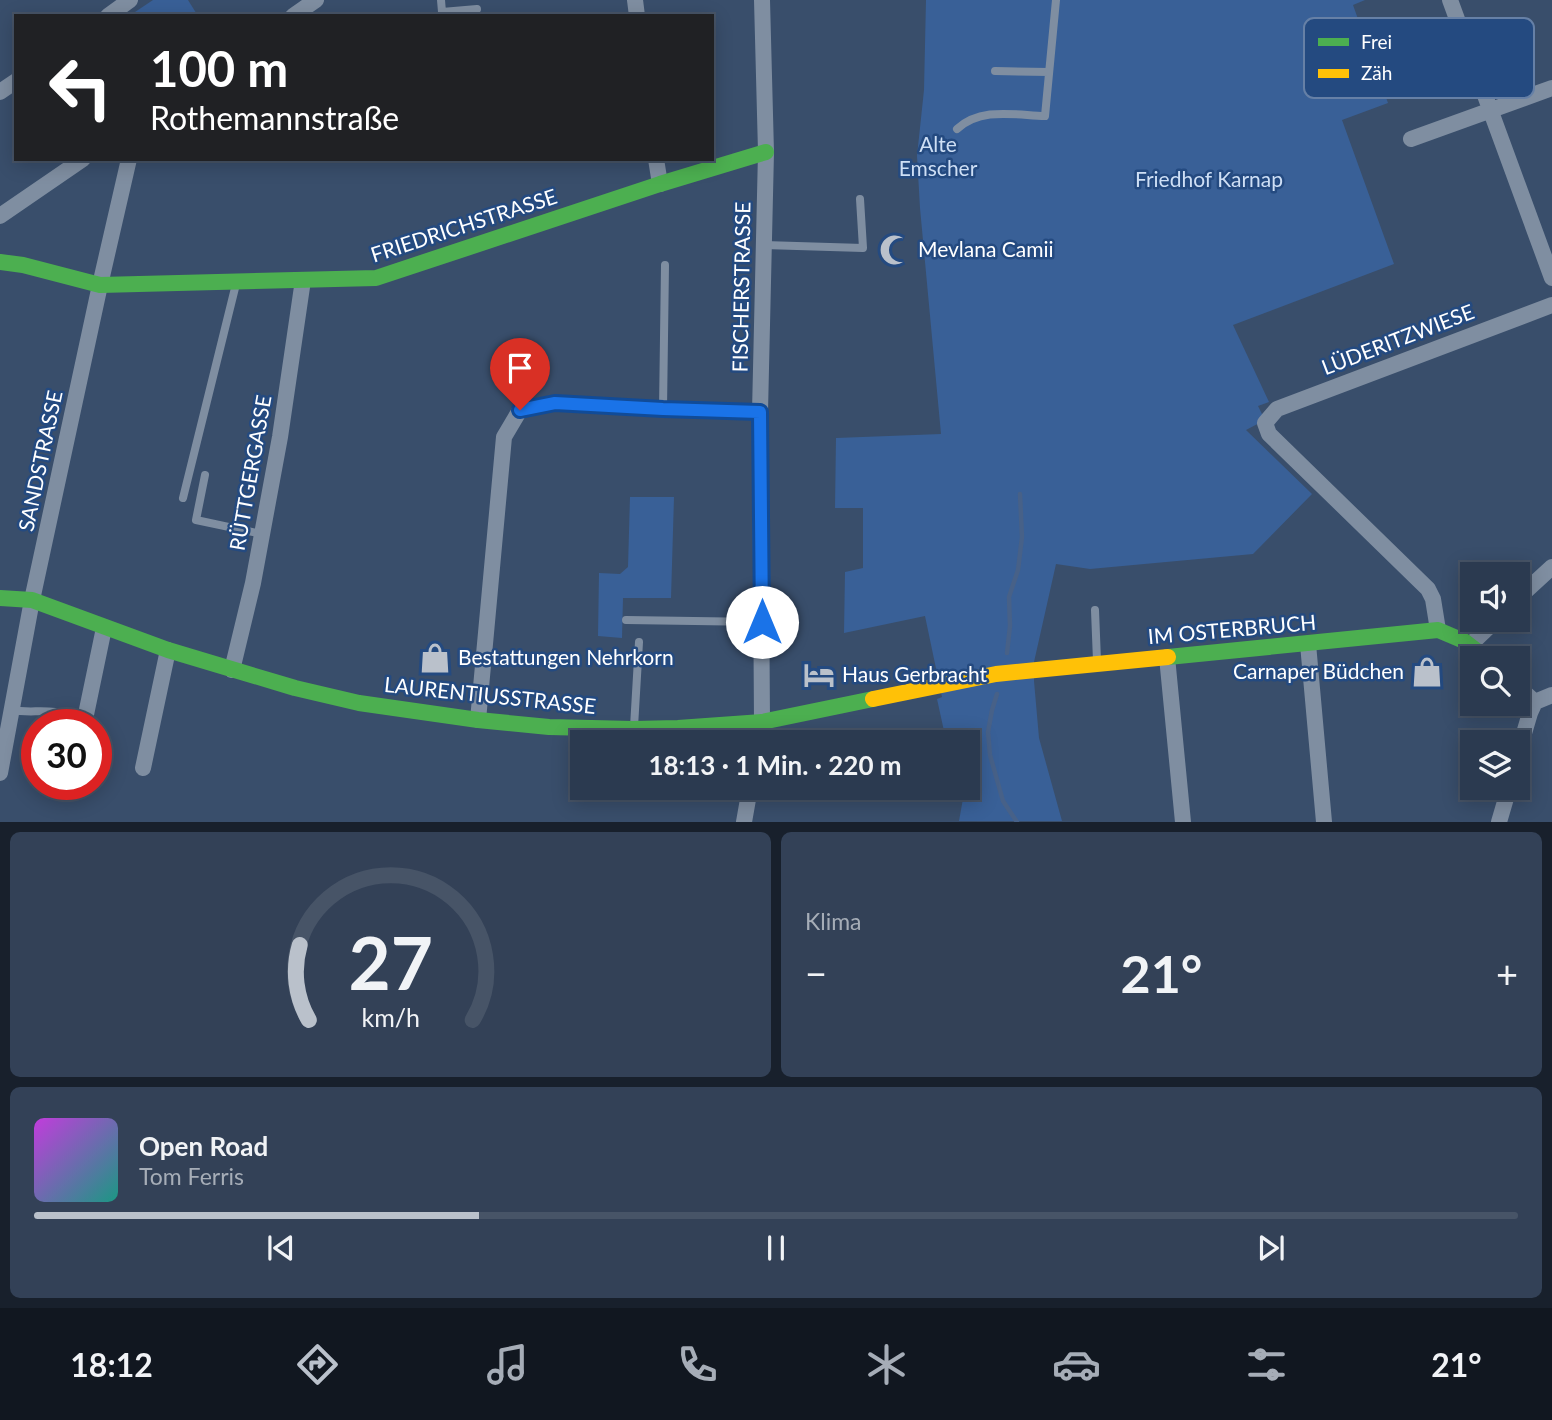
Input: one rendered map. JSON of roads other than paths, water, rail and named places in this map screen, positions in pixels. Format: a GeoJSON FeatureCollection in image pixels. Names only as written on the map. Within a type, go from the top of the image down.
{"type":"FeatureCollection","features":[{"type":"Feature","properties":{"kind":"street"},"geometry":{"type":"LineString","coordinates":[[111,14],[130,0]]}},
{"type":"Feature","properties":{"kind":"street"},"geometry":{"type":"LineString","coordinates":[[296,14],[316,0]]}},
{"type":"Feature","properties":{"kind":"street","name":"FISCHERSTRASSE"},"geometry":{"type":"LineString","coordinates":[[761,730],[760,412],[766,152],[762,0]]}},
{"type":"Feature","properties":{"kind":"street"},"geometry":{"type":"LineString","coordinates":[[1450,0],[1457,18]]}},
{"type":"Feature","properties":{"kind":"street"},"geometry":{"type":"LineString","coordinates":[[1534,94],[1552,88]]}},
{"type":"Feature","properties":{"kind":"street"},"geometry":{"type":"LineString","coordinates":[[1487,98],[1552,278]]}},
{"type":"Feature","properties":{"kind":"street"},"geometry":{"type":"LineString","coordinates":[[1411,139],[1524,98]]}},
{"type":"Feature","properties":{"kind":"street","name":"FRIEDRICHSTRASSE"},"geometry":{"type":"LineString","coordinates":[[0,262],[23,265],[100,285],[376,278],[660,184],[766,152]]}},
{"type":"Feature","properties":{"kind":"street"},"geometry":{"type":"LineString","coordinates":[[0,216],[80,161]]}},
{"type":"Feature","properties":{"kind":"street","name":"SANDSTRASSE"},"geometry":{"type":"LineString","coordinates":[[0,773],[32,600],[129,161]]}},
{"type":"Feature","properties":{"kind":"street"},"geometry":{"type":"LineString","coordinates":[[656,161],[660,184]]}},
{"type":"Feature","properties":{"kind":"street","name":"RÜTTGERGASSE"},"geometry":{"type":"LineString","coordinates":[[232,670],[253,583],[280,437],[303,280]]}},
{"type":"Feature","properties":{"kind":"street","name":"LÜDERITZWIESE"},"geometry":{"type":"LineString","coordinates":[[1438,630],[1433,599],[1428,589],[1269,434],[1265,423],[1277,409],[1552,305]]}},
{"type":"Feature","properties":{"kind":"street"},"geometry":{"type":"LineString","coordinates":[[478,720],[504,437],[520,410],[555,403],[760,412]]}},
{"type":"Feature","properties":{"kind":"street"},"geometry":{"type":"LineString","coordinates":[[1530,587],[1552,567]]}},
{"type":"Feature","properties":{"kind":"street","name":"LAURENTIUSSTRASSE"},"geometry":{"type":"LineString","coordinates":[[0,598],[32,600],[168,650],[295,688],[359,703],[549,727],[678,728],[762,722],[984,676],[1030,670]]}},
{"type":"Feature","properties":{"kind":"street"},"geometry":{"type":"LineString","coordinates":[[87,709],[104,628]]}},
{"type":"Feature","properties":{"kind":"street"},"geometry":{"type":"LineString","coordinates":[[1438,630],[1471,644],[1484,632]]}},
{"type":"Feature","properties":{"kind":"street","name":"IM OSTERBRUCH"},"geometry":{"type":"LineString","coordinates":[[1030,670],[1438,630]]}},
{"type":"Feature","properties":{"kind":"street"},"geometry":{"type":"LineString","coordinates":[[1308,644],[1324,821]]}},
{"type":"Feature","properties":{"kind":"street"},"geometry":{"type":"LineString","coordinates":[[143,768],[168,650]]}},
{"type":"Feature","properties":{"kind":"street"},"geometry":{"type":"LineString","coordinates":[[1167,657],[1182,821]]}},
{"type":"Feature","properties":{"kind":"street"},"geometry":{"type":"LineString","coordinates":[[1525,730],[1535,702],[1552,695]]}},
{"type":"Feature","properties":{"kind":"street"},"geometry":{"type":"LineString","coordinates":[[1530,698],[1535,702]]}},
{"type":"Feature","properties":{"kind":"street"},"geometry":{"type":"LineString","coordinates":[[744,821],[748,800]]}},
{"type":"Feature","properties":{"kind":"street"},"geometry":{"type":"LineString","coordinates":[[1499,821],[1505,800]]}},
{"type":"Feature","properties":{"kind":"lane"},"geometry":{"type":"LineString","coordinates":[[442,0],[442,12],[478,9]]}},
{"type":"Feature","properties":{"kind":"lane"},"geometry":{"type":"LineString","coordinates":[[957,129],[975,117],[987,114],[1045,116],[1056,0]]}},
{"type":"Feature","properties":{"kind":"lane"},"geometry":{"type":"LineString","coordinates":[[995,71],[1049,72]]}},
{"type":"Feature","properties":{"kind":"lane"},"geometry":{"type":"LineString","coordinates":[[764,245],[863,248],[860,199]]}},
{"type":"Feature","properties":{"kind":"lane"},"geometry":{"type":"LineString","coordinates":[[663,409],[665,265]]}},
{"type":"Feature","properties":{"kind":"lane"},"geometry":{"type":"LineString","coordinates":[[183,498],[237,282]]}},
{"type":"Feature","properties":{"kind":"lane"},"geometry":{"type":"LineString","coordinates":[[205,475],[195,520],[262,534]]}},
{"type":"Feature","properties":{"kind":"lane"},"geometry":{"type":"LineString","coordinates":[[1095,610],[1097,664]]}},
{"type":"Feature","properties":{"kind":"lane"},"geometry":{"type":"LineString","coordinates":[[626,620],[762,622]]}},
{"type":"Feature","properties":{"kind":"lane"},"geometry":{"type":"LineString","coordinates":[[634,729],[639,642]]}},
{"type":"Feature","properties":{"kind":"lane"},"geometry":{"type":"LineString","coordinates":[[12,710],[21,711]]}},
{"type":"Feature","properties":{"kind":"waterway","name":"Alte Emscher"},"geometry":{"type":"LineString","coordinates":[[1007,653],[1009,597],[1018,570],[1022,537],[1020,494]]}},
{"type":"Feature","properties":{"kind":"waterway","name":"Alte Emscher"},"geometry":{"type":"LineString","coordinates":[[997,694],[988,732],[990,755],[1003,801],[1017,822]]}},
{"type":"Feature","properties":{"kind":"place","name":"Mevlana Camii"},"geometry":{"type":"Point","coordinates":[895,250]}},
{"type":"Feature","properties":{"kind":"place","name":"Bestattungen Nehrkorn"},"geometry":{"type":"Point","coordinates":[435,658]}},
{"type":"Feature","properties":{"kind":"place","name":"Carnaper Büdchen"},"geometry":{"type":"Point","coordinates":[1427,672]}},
{"type":"Feature","properties":{"kind":"place","name":"Haus Gerbracht"},"geometry":{"type":"Point","coordinates":[819,675]}},
{"type":"Feature","properties":{"kind":"park label","name":"Friedhof Karnap"},"geometry":{"type":"Point","coordinates":[1209,180]}}]}
